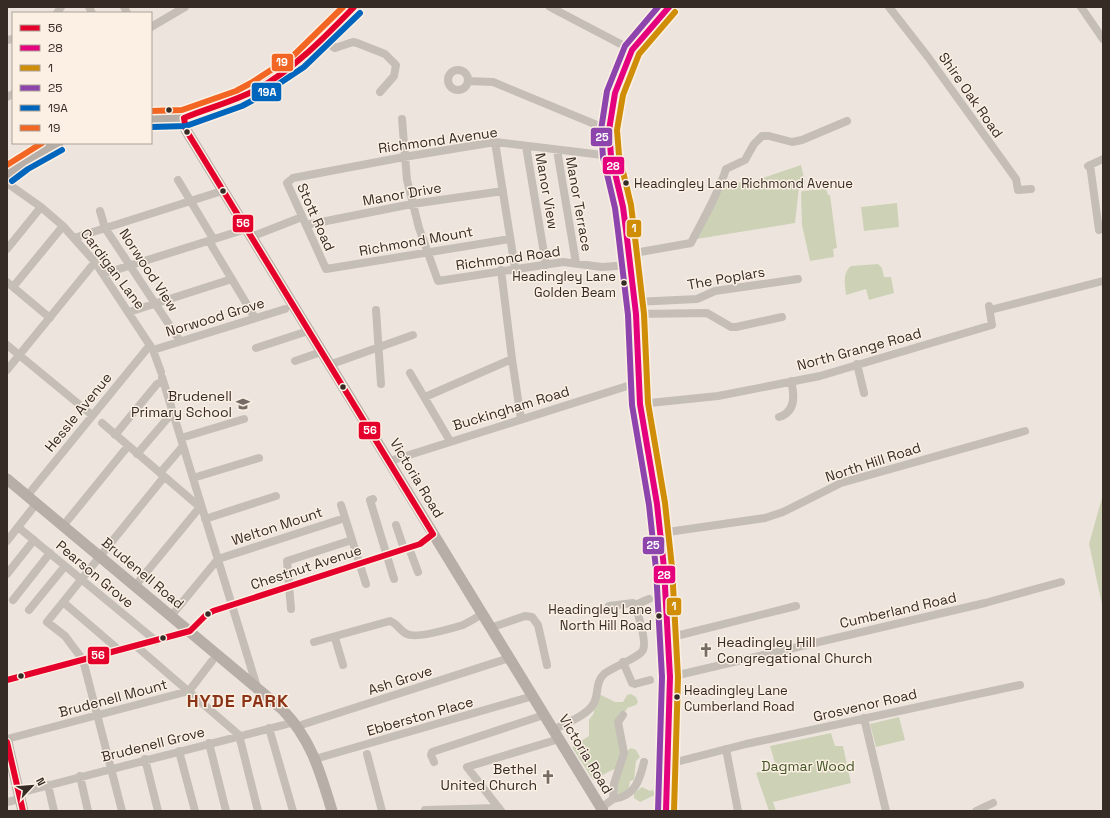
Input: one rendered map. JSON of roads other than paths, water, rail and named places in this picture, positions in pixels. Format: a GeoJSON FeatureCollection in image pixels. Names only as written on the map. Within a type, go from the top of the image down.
{"type":"FeatureCollection","features":[{"type":"Feature","properties":{"kind":"highway"},"geometry":{"type":"LineString","coordinates":[[666,811],[670,677],[661,534],[640,404],[635,308],[623,207],[611,156],[609,130],[615,93],[632,50],[669,7]]}},
{"type":"Feature","properties":{"kind":"street"},"geometry":{"type":"LineString","coordinates":[[152,119],[184,118],[239,98],[255,90],[299,61],[354,7]]}},
{"type":"Feature","properties":{"kind":"street"},"geometry":{"type":"LineString","coordinates":[[550,7],[632,50]]}},
{"type":"Feature","properties":{"kind":"street","name":"Shire Oak Road"},"geometry":{"type":"LineString","coordinates":[[889,7],[928,57],[1016,179],[1018,190],[1031,189]]}},
{"type":"Feature","properties":{"kind":"street"},"geometry":{"type":"LineString","coordinates":[[1081,7],[1103,39]]}},
{"type":"Feature","properties":{"kind":"street"},"geometry":{"type":"LineString","coordinates":[[152,26],[180,8]]}},
{"type":"Feature","properties":{"kind":"street"},"geometry":{"type":"LineString","coordinates":[[322,40],[335,48],[352,42],[357,42],[390,58],[396,65],[396,73],[380,92]]}},
{"type":"Feature","properties":{"kind":"street"},"geometry":{"type":"LineString","coordinates":[[468,81],[493,82],[609,130]]}},
{"type":"Feature","properties":{"kind":"street","name":"Victoria Road"},"geometry":{"type":"LineString","coordinates":[[184,118],[186,130],[222,191],[390,461],[490,628],[602,809]]}},
{"type":"Feature","properties":{"kind":"street"},"geometry":{"type":"LineString","coordinates":[[402,119],[404,157],[412,204],[427,252]]}},
{"type":"Feature","properties":{"kind":"street","name":"Richmond Road"},"geometry":{"type":"LineString","coordinates":[[427,252],[438,281],[501,270],[563,262],[598,267],[691,243],[707,214],[726,169],[745,160],[754,144],[762,136],[770,136],[792,142],[802,140],[847,121]]}},
{"type":"Feature","properties":{"kind":"street"},"geometry":{"type":"LineString","coordinates":[[495,142],[515,268]]}},
{"type":"Feature","properties":{"kind":"street","name":"Richmond Avenue"},"geometry":{"type":"LineString","coordinates":[[293,178],[495,142],[611,156]]}},
{"type":"Feature","properties":{"kind":"street"},"geometry":{"type":"LineString","coordinates":[[7,175],[24,162],[56,144]]}},
{"type":"Feature","properties":{"kind":"street","name":"Manor View"},"geometry":{"type":"LineString","coordinates":[[526,146],[546,265]]}},
{"type":"Feature","properties":{"kind":"street","name":"Manor Terrace"},"geometry":{"type":"LineString","coordinates":[[557,150],[576,263]]}},
{"type":"Feature","properties":{"kind":"street"},"geometry":{"type":"LineString","coordinates":[[1099,230],[1089,166],[1103,159]]}},
{"type":"Feature","properties":{"kind":"street","name":"Stott Road"},"geometry":{"type":"LineString","coordinates":[[293,178],[286,183],[326,270]]}},
{"type":"Feature","properties":{"kind":"street"},"geometry":{"type":"LineString","coordinates":[[178,180],[255,318]]}},
{"type":"Feature","properties":{"kind":"street","name":"Cardigan Lane"},"geometry":{"type":"LineString","coordinates":[[7,182],[41,207],[63,226],[74,238],[104,274],[152,347],[257,687]]}},
{"type":"Feature","properties":{"kind":"street"},"geometry":{"type":"LineString","coordinates":[[74,238],[222,191]]}},
{"type":"Feature","properties":{"kind":"street","name":"Manor Drive"},"geometry":{"type":"LineString","coordinates":[[104,274],[212,240],[304,221],[503,191]]}},
{"type":"Feature","properties":{"kind":"street"},"geometry":{"type":"LineString","coordinates":[[7,249],[41,207]]}},
{"type":"Feature","properties":{"kind":"street","name":"Norwood View"},"geometry":{"type":"LineString","coordinates":[[100,211],[105,228],[180,341]]}},
{"type":"Feature","properties":{"kind":"street"},"geometry":{"type":"LineString","coordinates":[[50,318],[10,285],[63,226]]}},
{"type":"Feature","properties":{"kind":"street","name":"Richmond Mount"},"geometry":{"type":"LineString","coordinates":[[326,270],[510,239]]}},
{"type":"Feature","properties":{"kind":"street"},"geometry":{"type":"LineString","coordinates":[[7,370],[95,262]]}},
{"type":"Feature","properties":{"kind":"street"},"geometry":{"type":"LineString","coordinates":[[501,270],[521,419]]}},
{"type":"Feature","properties":{"kind":"street"},"geometry":{"type":"LineString","coordinates":[[129,312],[232,279]]}},
{"type":"Feature","properties":{"kind":"street","name":"The Poplars"},"geometry":{"type":"LineString","coordinates":[[635,308],[697,299],[715,291],[798,279]]}},
{"type":"Feature","properties":{"kind":"street","name":"North Grange Road"},"geometry":{"type":"LineString","coordinates":[[640,404],[718,396],[820,376],[992,325],[990,308],[1103,281]]}},
{"type":"Feature","properties":{"kind":"street"},"geometry":{"type":"LineString","coordinates":[[635,308],[707,313],[731,327],[736,328],[782,317]]}},
{"type":"Feature","properties":{"kind":"street","name":"Norwood Grove"},"geometry":{"type":"LineString","coordinates":[[152,347],[180,341],[285,309]]}},
{"type":"Feature","properties":{"kind":"street"},"geometry":{"type":"LineString","coordinates":[[376,310],[381,384]]}},
{"type":"Feature","properties":{"kind":"street"},"geometry":{"type":"LineString","coordinates":[[256,348],[308,331]]}},
{"type":"Feature","properties":{"kind":"street"},"geometry":{"type":"LineString","coordinates":[[329,365],[413,335]]}},
{"type":"Feature","properties":{"kind":"street"},"geometry":{"type":"LineString","coordinates":[[7,345],[92,415]]}},
{"type":"Feature","properties":{"kind":"street","name":"Hessle Avenue"},"geometry":{"type":"LineString","coordinates":[[27,496],[92,415],[152,347]]}},
{"type":"Feature","properties":{"kind":"street"},"geometry":{"type":"LineString","coordinates":[[295,361],[321,352]]}},
{"type":"Feature","properties":{"kind":"street"},"geometry":{"type":"LineString","coordinates":[[425,397],[512,359]]}},
{"type":"Feature","properties":{"kind":"street"},"geometry":{"type":"LineString","coordinates":[[857,364],[864,392]]}},
{"type":"Feature","properties":{"kind":"street"},"geometry":{"type":"LineString","coordinates":[[410,373],[450,441]]}},
{"type":"Feature","properties":{"kind":"street"},"geometry":{"type":"LineString","coordinates":[[115,434],[162,376]]}},
{"type":"Feature","properties":{"kind":"street"},"geometry":{"type":"LineString","coordinates":[[779,417],[790,412],[792,407],[793,389],[791,381]]}},
{"type":"Feature","properties":{"kind":"street","name":"Buckingham Road"},"geometry":{"type":"LineString","coordinates":[[390,461],[640,382]]}},
{"type":"Feature","properties":{"kind":"street"},"geometry":{"type":"LineString","coordinates":[[138,454],[173,412]]}},
{"type":"Feature","properties":{"kind":"street"},"geometry":{"type":"LineString","coordinates":[[122,811],[83,660],[65,636],[47,622],[162,475],[182,442],[244,419]]}},
{"type":"Feature","properties":{"kind":"street"},"geometry":{"type":"LineString","coordinates":[[102,423],[201,508],[135,586]]}},
{"type":"Feature","properties":{"kind":"street","name":"North Hill Road"},"geometry":{"type":"LineString","coordinates":[[661,534],[765,518],[783,512],[841,483],[1026,432]]}},
{"type":"Feature","properties":{"kind":"street"},"geometry":{"type":"LineString","coordinates":[[63,526],[128,446]]}},
{"type":"Feature","properties":{"kind":"street"},"geometry":{"type":"LineString","coordinates":[[193,478],[259,458]]}},
{"type":"Feature","properties":{"kind":"street","name":"Brudenell Road"},"geometry":{"type":"LineString","coordinates":[[7,480],[257,687],[296,724],[315,759],[332,811]]}},
{"type":"Feature","properties":{"kind":"street"},"geometry":{"type":"LineString","coordinates":[[205,519],[276,496]]}},
{"type":"Feature","properties":{"kind":"street"},"geometry":{"type":"LineString","coordinates":[[374,498],[370,500],[394,579]]}},
{"type":"Feature","properties":{"kind":"street"},"geometry":{"type":"LineString","coordinates":[[7,541],[36,504]]}},
{"type":"Feature","properties":{"kind":"street"},"geometry":{"type":"LineString","coordinates":[[341,505],[366,584]]}},
{"type":"Feature","properties":{"kind":"street","name":"Welton Mount"},"geometry":{"type":"LineString","coordinates":[[218,559],[345,518]]}},
{"type":"Feature","properties":{"kind":"street"},"geometry":{"type":"LineString","coordinates":[[396,524],[418,572]]}},
{"type":"Feature","properties":{"kind":"street","name":"Pearson Grove"},"geometry":{"type":"LineString","coordinates":[[18,527],[156,641]]}},
{"type":"Feature","properties":{"kind":"street","name":"Chestnut Avenue"},"geometry":{"type":"LineString","coordinates":[[190,631],[205,616],[232,605],[420,544],[433,534]]}},
{"type":"Feature","properties":{"kind":"street"},"geometry":{"type":"LineString","coordinates":[[7,574],[34,540]]}},
{"type":"Feature","properties":{"kind":"street"},"geometry":{"type":"LineString","coordinates":[[291,609],[287,561],[352,540]]}},
{"type":"Feature","properties":{"kind":"street"},"geometry":{"type":"LineString","coordinates":[[13,600],[50,553]]}},
{"type":"Feature","properties":{"kind":"street"},"geometry":{"type":"LineString","coordinates":[[171,616],[218,559]]}},
{"type":"Feature","properties":{"kind":"street"},"geometry":{"type":"LineString","coordinates":[[29,610],[65,566]]}},
{"type":"Feature","properties":{"kind":"street","name":"Cumberland Road"},"geometry":{"type":"LineString","coordinates":[[670,677],[985,603],[1060,582]]}},
{"type":"Feature","properties":{"kind":"street"},"geometry":{"type":"LineString","coordinates":[[609,606],[635,605],[649,599]]}},
{"type":"Feature","properties":{"kind":"street"},"geometry":{"type":"LineString","coordinates":[[63,602],[120,650]]}},
{"type":"Feature","properties":{"kind":"street"},"geometry":{"type":"LineString","coordinates":[[500,810],[468,767],[556,734],[584,713],[594,702],[600,679],[623,662],[639,654],[643,650],[644,643],[635,605]]}},
{"type":"Feature","properties":{"kind":"street"},"geometry":{"type":"LineString","coordinates":[[668,638],[796,606]]}},
{"type":"Feature","properties":{"kind":"street"},"geometry":{"type":"LineString","coordinates":[[314,642],[335,638],[390,621],[396,623],[407,634],[412,636],[464,624],[482,614]]}},
{"type":"Feature","properties":{"kind":"street"},"geometry":{"type":"LineString","coordinates":[[490,628],[525,616],[532,617],[538,626],[547,665]]}},
{"type":"Feature","properties":{"kind":"street"},"geometry":{"type":"LineString","coordinates":[[7,680],[190,631]]}},
{"type":"Feature","properties":{"kind":"street"},"geometry":{"type":"LineString","coordinates":[[335,638],[343,665]]}},
{"type":"Feature","properties":{"kind":"street"},"geometry":{"type":"LineString","coordinates":[[136,646],[239,736],[258,811]]}},
{"type":"Feature","properties":{"kind":"street","name":"Ash Grove"},"geometry":{"type":"LineString","coordinates":[[296,724],[509,658]]}},
{"type":"Feature","properties":{"kind":"street","name":"Brudenell Mount"},"geometry":{"type":"LineString","coordinates":[[7,739],[189,691],[212,662]]}},
{"type":"Feature","properties":{"kind":"street"},"geometry":{"type":"LineString","coordinates":[[623,662],[632,683],[635,684],[650,680]]}},
{"type":"Feature","properties":{"kind":"street","name":"Grosvenor Road"},"geometry":{"type":"LineString","coordinates":[[668,764],[726,749],[864,718],[1020,685]]}},
{"type":"Feature","properties":{"kind":"street","name":"Ebberston Place"},"geometry":{"type":"LineString","coordinates":[[315,759],[533,696]]}},
{"type":"Feature","properties":{"kind":"street"},"geometry":{"type":"LineString","coordinates":[[434,762],[431,755],[432,752],[544,715]]}},
{"type":"Feature","properties":{"kind":"street"},"geometry":{"type":"LineString","coordinates":[[614,799],[614,784],[624,753],[618,722],[623,715]]}},
{"type":"Feature","properties":{"kind":"street"},"geometry":{"type":"LineString","coordinates":[[864,718],[886,811]]}},
{"type":"Feature","properties":{"kind":"street","name":"Brudenell Grove"},"geometry":{"type":"LineString","coordinates":[[7,802],[48,785],[80,776],[269,728],[296,724]]}},
{"type":"Feature","properties":{"kind":"street"},"geometry":{"type":"LineString","coordinates":[[269,728],[293,811]]}},
{"type":"Feature","properties":{"kind":"street"},"geometry":{"type":"LineString","coordinates":[[7,742],[10,772],[20,796],[23,811]]}},
{"type":"Feature","properties":{"kind":"street"},"geometry":{"type":"LineString","coordinates":[[209,743],[226,811]]}},
{"type":"Feature","properties":{"kind":"street"},"geometry":{"type":"LineString","coordinates":[[726,749],[738,811]]}},
{"type":"Feature","properties":{"kind":"street"},"geometry":{"type":"LineString","coordinates":[[179,751],[195,811]]}},
{"type":"Feature","properties":{"kind":"street"},"geometry":{"type":"LineString","coordinates":[[367,754],[382,811]]}},
{"type":"Feature","properties":{"kind":"street"},"geometry":{"type":"LineString","coordinates":[[145,759],[158,811]]}},
{"type":"Feature","properties":{"kind":"street"},"geometry":{"type":"LineString","coordinates":[[602,809],[614,799],[624,797],[637,785],[644,762]]}},
{"type":"Feature","properties":{"kind":"street"},"geometry":{"type":"LineString","coordinates":[[80,776],[88,811]]}},
{"type":"Feature","properties":{"kind":"street"},"geometry":{"type":"LineString","coordinates":[[48,785],[54,811]]}},
{"type":"Feature","properties":{"kind":"street"},"geometry":{"type":"LineString","coordinates":[[976,811],[993,803]]}},
{"type":"Feature","properties":{"kind":"street"},"geometry":{"type":"LineString","coordinates":[[425,810],[500,810]]}},
{"type":"Feature","properties":{"kind":"place","name":"Headingley Lane Richmond Avenue"},"geometry":{"type":"Point","coordinates":[626,183]}},
{"type":"Feature","properties":{"kind":"place","name":"Headingley Lane Golden Beam"},"geometry":{"type":"Point","coordinates":[624,283]}},
{"type":"Feature","properties":{"kind":"place","name":"Brudenell Primary School"},"geometry":{"type":"Point","coordinates":[243,404]}},
{"type":"Feature","properties":{"kind":"place","name":"Headingley Lane North Hill Road"},"geometry":{"type":"Point","coordinates":[659,616]}},
{"type":"Feature","properties":{"kind":"place","name":"Headingley Hill Congregational Church"},"geometry":{"type":"Point","coordinates":[706,650]}},
{"type":"Feature","properties":{"kind":"place","name":"Headingley Lane Cumberland Road"},"geometry":{"type":"Point","coordinates":[677,697]}},
{"type":"Feature","properties":{"kind":"place","name":"Bethel United Church"},"geometry":{"type":"Point","coordinates":[548,777]}},
{"type":"Feature","properties":{"kind":"district","name":"HYDE PARK"},"geometry":{"type":"Point","coordinates":[238,700]}},
{"type":"Feature","properties":{"kind":"park label","name":"Dagmar Wood"},"geometry":{"type":"Point","coordinates":[808,766]}}]}
